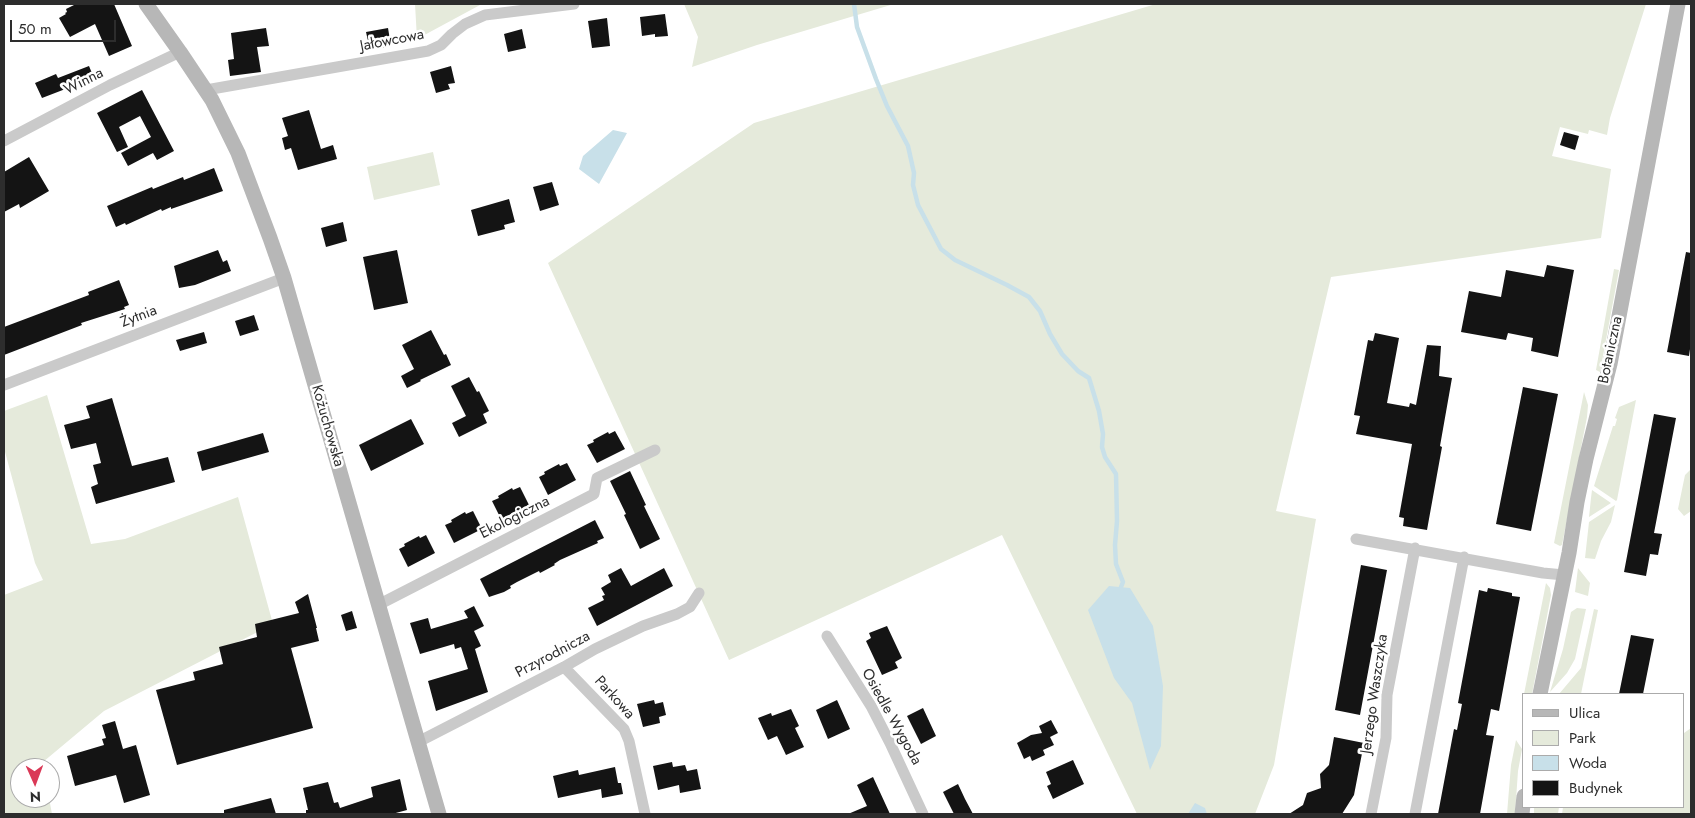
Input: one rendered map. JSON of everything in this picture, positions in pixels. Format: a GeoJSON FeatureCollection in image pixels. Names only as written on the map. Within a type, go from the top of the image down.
{"type":"FeatureCollection","features":[{"type":"Feature","properties":{"kind":"main road","name":"Kożuchowska"},"geometry":{"type":"LineString","coordinates":[[146,4],[206,90],[241,161],[284,278],[439,814]]}},
{"type":"Feature","properties":{"kind":"main road","name":"Botaniczna"},"geometry":{"type":"LineString","coordinates":[[1540,693],[1586,459],[1610,364],[1678,4]]}},
{"type":"Feature","properties":{"kind":"street","name":"Jałowcowa"},"geometry":{"type":"LineString","coordinates":[[206,90],[428,51],[441,44],[465,24],[485,15],[574,4]]}},
{"type":"Feature","properties":{"kind":"street","name":"Winna"},"geometry":{"type":"LineString","coordinates":[[4,141],[110,85],[180,52]]}},
{"type":"Feature","properties":{"kind":"street","name":"Żytnia"},"geometry":{"type":"LineString","coordinates":[[4,385],[284,278]]}},
{"type":"Feature","properties":{"kind":"street","name":"Ekologiczna"},"geometry":{"type":"LineString","coordinates":[[378,605],[594,494],[597,478],[655,450]]}},
{"type":"Feature","properties":{"kind":"street"},"geometry":{"type":"LineString","coordinates":[[1356,538],[1543,573],[1564,575]]}},
{"type":"Feature","properties":{"kind":"street","name":"Jerzego Waszczyka"},"geometry":{"type":"LineString","coordinates":[[1371,814],[1386,738],[1387,695],[1414,548]]}},
{"type":"Feature","properties":{"kind":"street"},"geometry":{"type":"LineString","coordinates":[[1415,814],[1464,557]]}},
{"type":"Feature","properties":{"kind":"street","name":"Przyrodnicza"},"geometry":{"type":"LineString","coordinates":[[418,742],[564,667],[595,649],[643,626],[677,614],[690,607],[699,593]]}},
{"type":"Feature","properties":{"kind":"street","name":"Osiedle Wygoda"},"geometry":{"type":"LineString","coordinates":[[827,636],[871,706],[890,742],[923,814]]}},
{"type":"Feature","properties":{"kind":"street","name":"Parkowa"},"geometry":{"type":"LineString","coordinates":[[564,667],[624,729],[629,741],[646,814]]}},
{"type":"Feature","properties":{"kind":"green space"},"geometry":{"type":"Polygon","coordinates":[[[415,4],[493,4],[480,5],[417,39],[415,4]]]}},
{"type":"Feature","properties":{"kind":"green space"},"geometry":{"type":"Polygon","coordinates":[[[684,4],[894,4],[757,45],[692,67],[698,37],[684,4]]]}},
{"type":"Feature","properties":{"kind":"green space"},"geometry":{"type":"Polygon","coordinates":[[[1156,4],[1646,4],[1610,118],[1607,135],[1589,130],[1588,134],[1560,127],[1552,156],[1611,169],[1601,238],[1331,277],[1276,511],[1316,519],[1274,765],[1255,814],[1137,814],[1002,535],[729,660],[548,263],[754,123],[1156,4]]]}},
{"type":"Feature","properties":{"kind":"green space"},"geometry":{"type":"Polygon","coordinates":[[[433,152],[440,185],[374,200],[367,167],[433,152]]]}},
{"type":"Feature","properties":{"kind":"green space"},"geometry":{"type":"Polygon","coordinates":[[[1614,269],[1619,270],[1600,372],[1596,370],[1614,269]]]}},
{"type":"Feature","properties":{"kind":"green space"},"geometry":{"type":"Polygon","coordinates":[[[1584,392],[1588,405],[1587,417],[1562,545],[1560,546],[1554,543],[1584,392]]]}},
{"type":"Feature","properties":{"kind":"green space"},"geometry":{"type":"Polygon","coordinates":[[[47,395],[91,544],[125,539],[238,497],[273,624],[104,711],[48,758],[10,758],[10,808],[51,808],[52,814],[4,814],[4,595],[43,580],[35,563],[4,448],[4,411],[47,395]]]}},
{"type":"Feature","properties":{"kind":"green space"},"geometry":{"type":"Polygon","coordinates":[[[1636,400],[1616,501],[1594,486],[1613,426],[1615,426],[1617,419],[1615,418],[1619,407],[1636,400]]]}},
{"type":"Feature","properties":{"kind":"green space"},"geometry":{"type":"Polygon","coordinates":[[[1691,469],[1691,511],[1684,516],[1678,509],[1685,475],[1691,469]]]}},
{"type":"Feature","properties":{"kind":"green space"},"geometry":{"type":"Polygon","coordinates":[[[1592,490],[1611,503],[1589,517],[1591,498],[1592,490]]]}},
{"type":"Feature","properties":{"kind":"green space"},"geometry":{"type":"Polygon","coordinates":[[[1615,505],[1611,522],[1601,541],[1595,559],[1585,558],[1589,522],[1615,505]]]}},
{"type":"Feature","properties":{"kind":"green space"},"geometry":{"type":"Polygon","coordinates":[[[1578,568],[1590,583],[1588,596],[1575,592],[1578,568]]]}},
{"type":"Feature","properties":{"kind":"green space"},"geometry":{"type":"Polygon","coordinates":[[[1546,583],[1550,588],[1551,595],[1532,693],[1524,693],[1546,583]]]}},
{"type":"Feature","properties":{"kind":"green space"},"geometry":{"type":"Polygon","coordinates":[[[1577,608],[1586,609],[1575,659],[1567,673],[1550,692],[1563,649],[1571,612],[1577,608]]]}},
{"type":"Feature","properties":{"kind":"green space"},"geometry":{"type":"Polygon","coordinates":[[[1594,609],[1598,610],[1581,693],[1560,693],[1581,668],[1594,609]]]}},
{"type":"Feature","properties":{"kind":"green space"},"geometry":{"type":"Polygon","coordinates":[[[1691,728],[1691,814],[1562,814],[1563,808],[1685,808],[1685,732],[1691,728]]]}},
{"type":"Feature","properties":{"kind":"green space"},"geometry":{"type":"Polygon","coordinates":[[[1516,740],[1522,749],[1518,771],[1515,814],[1507,814],[1511,765],[1516,740]]]}},
{"type":"Feature","properties":{"kind":"green space"},"geometry":{"type":"Polygon","coordinates":[[[1534,808],[1559,808],[1558,814],[1534,814],[1534,808]]]}},
{"type":"Feature","properties":{"kind":"water"},"geometry":{"type":"Polygon","coordinates":[[[613,130],[627,133],[599,184],[579,169],[583,156],[613,130]]]}},
{"type":"Feature","properties":{"kind":"water"},"geometry":{"type":"Polygon","coordinates":[[[1109,586],[1130,588],[1153,626],[1163,686],[1161,746],[1150,770],[1132,703],[1114,678],[1088,610],[1109,586]]]}},
{"type":"Feature","properties":{"kind":"water"},"geometry":{"type":"Polygon","coordinates":[[[1195,803],[1205,808],[1207,814],[1188,814],[1195,803]]]}},
{"type":"Feature","properties":{"kind":"building"},"geometry":{"type":"Polygon","coordinates":[[[76,4],[114,4],[132,46],[109,56],[95,24],[70,37],[59,18],[66,14],[66,9],[76,4]]]}},
{"type":"Feature","properties":{"kind":"building"},"geometry":{"type":"Polygon","coordinates":[[[665,14],[668,36],[655,37],[655,34],[642,36],[640,17],[665,14]]]}},
{"type":"Feature","properties":{"kind":"building"},"geometry":{"type":"Polygon","coordinates":[[[607,18],[610,46],[592,48],[588,21],[607,18]]]}},
{"type":"Feature","properties":{"kind":"building"},"geometry":{"type":"Polygon","coordinates":[[[266,28],[269,46],[257,47],[261,72],[230,76],[228,60],[234,59],[231,33],[266,28]]]}},
{"type":"Feature","properties":{"kind":"building"},"geometry":{"type":"Polygon","coordinates":[[[388,28],[391,46],[370,50],[366,32],[388,28]]]}},
{"type":"Feature","properties":{"kind":"building"},"geometry":{"type":"Polygon","coordinates":[[[522,29],[526,48],[508,52],[504,34],[522,29]]]}},
{"type":"Feature","properties":{"kind":"building"},"geometry":{"type":"Polygon","coordinates":[[[89,66],[94,78],[42,98],[35,83],[56,74],[58,78],[89,66]]]}},
{"type":"Feature","properties":{"kind":"building"},"geometry":{"type":"Polygon","coordinates":[[[451,66],[455,83],[448,84],[450,89],[436,93],[430,72],[451,66]]]}},
{"type":"Feature","properties":{"kind":"building"},"geometry":{"type":"Polygon","coordinates":[[[142,90],[174,151],[157,160],[153,153],[128,166],[121,153],[151,137],[140,116],[119,127],[128,147],[117,152],[97,113],[142,90]]]}},
{"type":"Feature","properties":{"kind":"building"},"geometry":{"type":"Polygon","coordinates":[[[309,110],[321,149],[333,145],[337,159],[298,170],[291,148],[285,150],[282,138],[288,136],[282,118],[309,110]]]}},
{"type":"Feature","properties":{"kind":"building"},"geometry":{"type":"Polygon","coordinates":[[[1564,132],[1579,136],[1575,150],[1560,145],[1564,132]]]}},
{"type":"Feature","properties":{"kind":"building"},"geometry":{"type":"Polygon","coordinates":[[[29,157],[49,191],[20,208],[19,204],[4,212],[4,172],[29,157]]]}},
{"type":"Feature","properties":{"kind":"building"},"geometry":{"type":"Polygon","coordinates":[[[214,168],[223,191],[171,209],[171,207],[162,211],[161,209],[126,225],[125,223],[116,227],[107,206],[152,187],[153,189],[183,177],[184,180],[214,168]]]}},
{"type":"Feature","properties":{"kind":"building"},"geometry":{"type":"Polygon","coordinates":[[[552,182],[559,205],[540,211],[533,187],[552,182]]]}},
{"type":"Feature","properties":{"kind":"building"},"geometry":{"type":"Polygon","coordinates":[[[509,199],[515,222],[504,225],[505,229],[478,236],[471,210],[509,199]]]}},
{"type":"Feature","properties":{"kind":"building"},"geometry":{"type":"Polygon","coordinates":[[[343,222],[347,241],[326,247],[321,228],[343,222]]]}},
{"type":"Feature","properties":{"kind":"building"},"geometry":{"type":"Polygon","coordinates":[[[218,250],[223,262],[227,260],[231,271],[195,285],[179,288],[174,266],[218,250]]]}},
{"type":"Feature","properties":{"kind":"building"},"geometry":{"type":"Polygon","coordinates":[[[397,250],[408,303],[374,310],[363,257],[397,250]]]}},
{"type":"Feature","properties":{"kind":"building"},"geometry":{"type":"Polygon","coordinates":[[[1686,252],[1691,253],[1691,342],[1689,356],[1667,352],[1686,252]]]}},
{"type":"Feature","properties":{"kind":"building"},"geometry":{"type":"Polygon","coordinates":[[[1547,265],[1574,270],[1558,357],[1531,351],[1533,338],[1508,333],[1506,340],[1461,332],[1469,291],[1501,297],[1506,270],[1544,277],[1547,265]]]}},
{"type":"Feature","properties":{"kind":"building"},"geometry":{"type":"Polygon","coordinates":[[[119,280],[129,305],[124,307],[125,309],[81,323],[82,325],[4,355],[4,327],[89,295],[88,292],[119,280]]]}},
{"type":"Feature","properties":{"kind":"building"},"geometry":{"type":"Polygon","coordinates":[[[254,315],[259,330],[240,336],[235,321],[254,315]]]}},
{"type":"Feature","properties":{"kind":"building"},"geometry":{"type":"Polygon","coordinates":[[[431,330],[451,365],[407,388],[401,376],[414,369],[402,345],[431,330]]]}},
{"type":"Feature","properties":{"kind":"building"},"geometry":{"type":"Polygon","coordinates":[[[204,332],[207,343],[180,351],[176,340],[204,332]]]}},
{"type":"Feature","properties":{"kind":"building"},"geometry":{"type":"Polygon","coordinates":[[[1375,333],[1399,338],[1387,403],[1409,407],[1410,403],[1416,405],[1427,345],[1441,346],[1439,376],[1452,378],[1427,530],[1403,526],[1404,518],[1399,517],[1412,444],[1356,434],[1360,416],[1354,415],[1368,340],[1373,341],[1375,333]]]}},
{"type":"Feature","properties":{"kind":"building"},"geometry":{"type":"Polygon","coordinates":[[[469,377],[477,392],[479,391],[489,411],[483,414],[487,423],[459,437],[452,423],[466,416],[451,386],[469,377]]]}},
{"type":"Feature","properties":{"kind":"building"},"geometry":{"type":"Polygon","coordinates":[[[1523,387],[1558,394],[1531,531],[1496,524],[1523,387]]]}},
{"type":"Feature","properties":{"kind":"building"},"geometry":{"type":"Polygon","coordinates":[[[112,398],[132,466],[168,457],[175,482],[96,504],[91,487],[98,484],[93,465],[101,463],[96,443],[71,449],[64,425],[90,418],[86,406],[112,398]]]}},
{"type":"Feature","properties":{"kind":"building"},"geometry":{"type":"Polygon","coordinates":[[[1654,414],[1676,418],[1654,533],[1662,534],[1658,555],[1650,554],[1646,576],[1624,572],[1654,414]]]}},
{"type":"Feature","properties":{"kind":"building"},"geometry":{"type":"Polygon","coordinates":[[[411,419],[424,444],[371,471],[359,445],[411,419]]]}},
{"type":"Feature","properties":{"kind":"building"},"geometry":{"type":"Polygon","coordinates":[[[615,431],[625,449],[597,463],[587,445],[608,432],[609,434],[615,431]]]}},
{"type":"Feature","properties":{"kind":"building"},"geometry":{"type":"Polygon","coordinates":[[[263,433],[269,452],[202,471],[197,452],[263,433]]]}},
{"type":"Feature","properties":{"kind":"building"},"geometry":{"type":"Polygon","coordinates":[[[567,463],[576,480],[548,495],[539,477],[559,464],[560,466],[567,463]]]}},
{"type":"Feature","properties":{"kind":"building"},"geometry":{"type":"Polygon","coordinates":[[[630,471],[660,539],[640,549],[610,481],[630,471]]]}},
{"type":"Feature","properties":{"kind":"building"},"geometry":{"type":"Polygon","coordinates":[[[520,487],[529,505],[501,519],[492,501],[512,488],[513,490],[520,487]]]}},
{"type":"Feature","properties":{"kind":"building"},"geometry":{"type":"Polygon","coordinates":[[[473,511],[482,529],[454,543],[445,525],[465,512],[466,514],[473,511]]]}},
{"type":"Feature","properties":{"kind":"building"},"geometry":{"type":"Polygon","coordinates":[[[595,520],[604,538],[597,541],[598,543],[560,560],[540,573],[539,571],[517,582],[504,592],[489,597],[480,579],[595,520]]]}},
{"type":"Feature","properties":{"kind":"building"},"geometry":{"type":"Polygon","coordinates":[[[426,535],[435,553],[408,567],[399,549],[419,536],[420,538],[426,535]]]}},
{"type":"Feature","properties":{"kind":"building"},"geometry":{"type":"Polygon","coordinates":[[[1361,565],[1387,570],[1360,715],[1335,710],[1361,565]]]}},
{"type":"Feature","properties":{"kind":"building"},"geometry":{"type":"Polygon","coordinates":[[[621,568],[631,586],[664,568],[673,586],[597,626],[588,608],[604,600],[602,596],[605,595],[601,588],[611,582],[608,575],[621,568]]]}},
{"type":"Feature","properties":{"kind":"building"},"geometry":{"type":"Polygon","coordinates":[[[1488,588],[1512,593],[1512,596],[1520,597],[1499,711],[1491,709],[1486,735],[1494,736],[1480,814],[1438,814],[1454,729],[1457,730],[1462,704],[1458,703],[1479,590],[1487,592],[1488,588]]]}},
{"type":"Feature","properties":{"kind":"building"},"geometry":{"type":"Polygon","coordinates":[[[308,594],[319,641],[291,648],[313,728],[177,765],[156,690],[195,680],[193,672],[223,664],[219,647],[257,637],[255,624],[299,613],[295,602],[308,594]]]}},
{"type":"Feature","properties":{"kind":"building"},"geometry":{"type":"Polygon","coordinates":[[[474,606],[484,626],[474,631],[481,646],[475,649],[488,692],[436,711],[428,681],[468,669],[461,647],[455,649],[454,644],[420,654],[410,623],[428,618],[431,629],[468,618],[464,611],[474,606]]]}},
{"type":"Feature","properties":{"kind":"building"},"geometry":{"type":"Polygon","coordinates":[[[352,611],[357,628],[346,631],[341,615],[352,611]]]}},
{"type":"Feature","properties":{"kind":"building"},"geometry":{"type":"Polygon","coordinates":[[[887,626],[902,658],[895,662],[898,668],[882,675],[866,641],[871,638],[869,633],[887,626]]]}},
{"type":"Feature","properties":{"kind":"building"},"geometry":{"type":"Polygon","coordinates":[[[1631,635],[1654,639],[1643,693],[1619,693],[1631,635]]]}},
{"type":"Feature","properties":{"kind":"building"},"geometry":{"type":"Polygon","coordinates":[[[654,700],[655,704],[663,702],[666,715],[659,717],[660,723],[643,727],[637,704],[654,700]]]}},
{"type":"Feature","properties":{"kind":"building"},"geometry":{"type":"Polygon","coordinates":[[[837,700],[850,729],[828,739],[816,710],[837,700]]]}},
{"type":"Feature","properties":{"kind":"building"},"geometry":{"type":"Polygon","coordinates":[[[923,708],[936,736],[921,744],[907,716],[923,708]]]}},
{"type":"Feature","properties":{"kind":"building"},"geometry":{"type":"Polygon","coordinates":[[[791,709],[799,726],[795,728],[804,747],[786,755],[777,736],[768,740],[758,718],[771,713],[772,716],[791,709]]]}},
{"type":"Feature","properties":{"kind":"building"},"geometry":{"type":"Polygon","coordinates":[[[1051,720],[1058,733],[1050,737],[1054,745],[1043,750],[1045,755],[1032,761],[1030,756],[1024,759],[1017,743],[1031,735],[1042,733],[1039,726],[1051,720]]]}},
{"type":"Feature","properties":{"kind":"building"},"geometry":{"type":"Polygon","coordinates":[[[115,721],[123,749],[136,745],[150,795],[124,803],[116,775],[75,786],[67,756],[104,745],[102,739],[106,738],[102,725],[115,721]]]}},
{"type":"Feature","properties":{"kind":"building"},"geometry":{"type":"Polygon","coordinates":[[[1334,737],[1364,743],[1354,795],[1342,814],[1289,814],[1303,805],[1307,793],[1321,788],[1320,774],[1329,765],[1334,737]]]}},
{"type":"Feature","properties":{"kind":"building"},"geometry":{"type":"Polygon","coordinates":[[[1073,760],[1084,784],[1053,799],[1047,786],[1051,784],[1046,772],[1073,760]]]}},
{"type":"Feature","properties":{"kind":"building"},"geometry":{"type":"Polygon","coordinates":[[[672,762],[673,767],[685,765],[687,771],[697,769],[701,789],[680,793],[679,785],[658,790],[653,766],[672,762]]]}},
{"type":"Feature","properties":{"kind":"building"},"geometry":{"type":"Polygon","coordinates":[[[615,767],[618,783],[621,783],[623,794],[602,798],[601,789],[558,798],[553,776],[578,770],[579,775],[615,767]]]}},
{"type":"Feature","properties":{"kind":"building"},"geometry":{"type":"Polygon","coordinates":[[[873,777],[890,814],[848,814],[867,806],[857,785],[873,777]]]}},
{"type":"Feature","properties":{"kind":"building"},"geometry":{"type":"Polygon","coordinates":[[[400,779],[407,810],[392,814],[306,814],[306,810],[308,810],[303,788],[328,782],[334,803],[338,802],[340,808],[373,797],[371,787],[400,779]]]}},
{"type":"Feature","properties":{"kind":"building"},"geometry":{"type":"Polygon","coordinates":[[[958,784],[973,814],[954,814],[943,792],[958,784]]]}},
{"type":"Feature","properties":{"kind":"building"},"geometry":{"type":"Polygon","coordinates":[[[271,798],[276,814],[224,814],[224,810],[271,798]]]}},
{"type":"Feature","properties":{"kind":"waterway"},"geometry":{"type":"LineString","coordinates":[[854,4],[857,27],[876,79],[887,106],[908,146],[914,173],[913,185],[918,205],[941,249],[955,260],[1029,297],[1040,311],[1050,334],[1062,354],[1078,371],[1089,378],[1099,411],[1103,434],[1102,447],[1105,457],[1116,474],[1117,521],[1115,545],[1116,564],[1123,582],[1121,587]]}}]}
